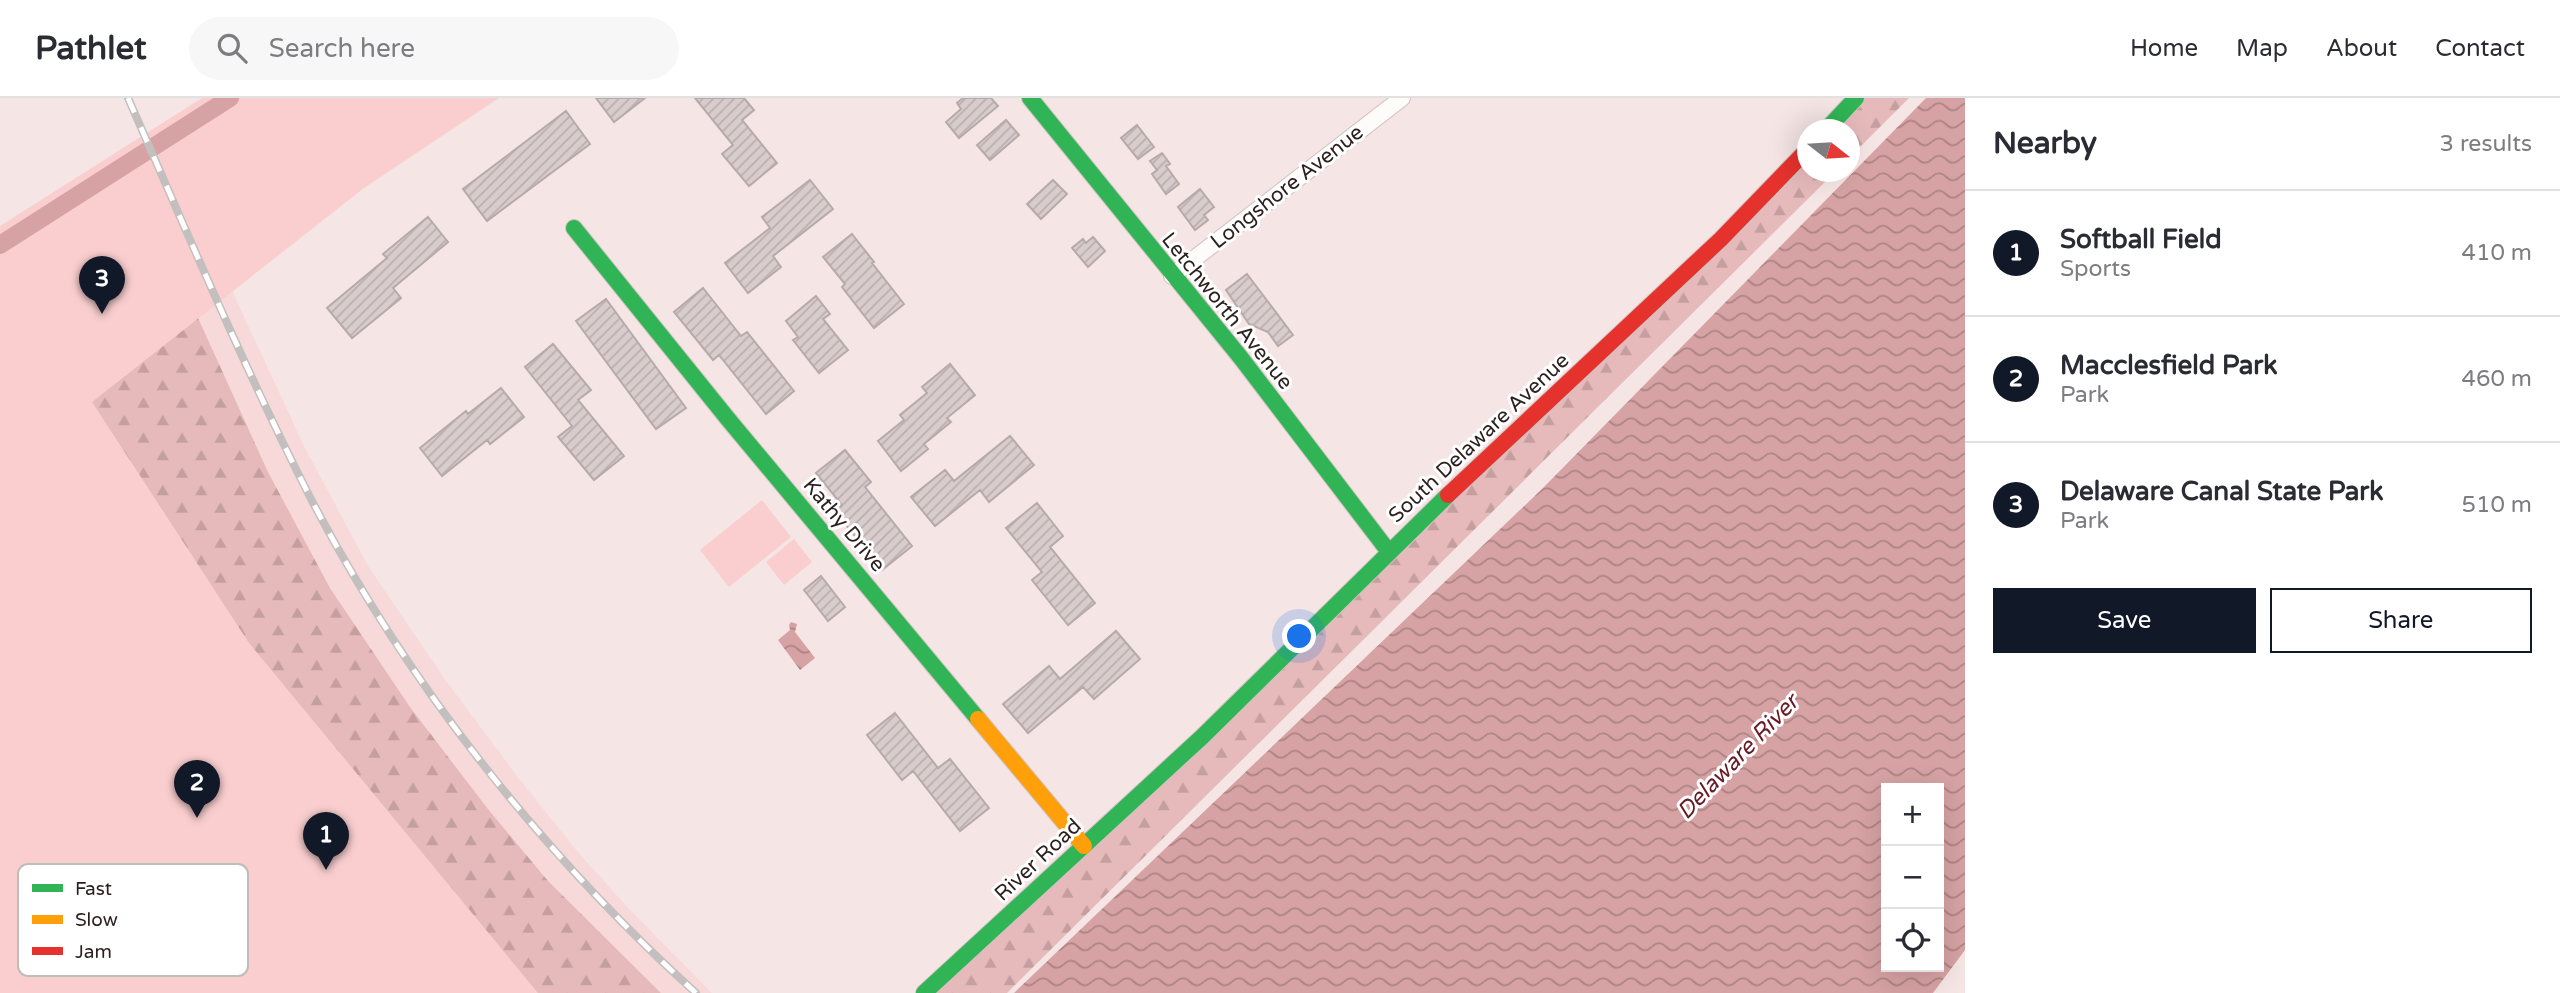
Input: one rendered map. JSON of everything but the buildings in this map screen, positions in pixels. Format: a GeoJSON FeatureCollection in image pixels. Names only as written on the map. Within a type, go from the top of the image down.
{"type":"FeatureCollection","features":[{"type":"Feature","properties":{"kind":"street","name":"Longshore Avenue"},"geometry":{"type":"LineString","coordinates":[[1172,276],[1402,98]]}},
{"type":"Feature","properties":{"kind":"street"},"geometry":{"type":"LineString","coordinates":[[1836,119],[1856,98]]}},
{"type":"Feature","properties":{"kind":"street","name":"Letchworth Avenue"},"geometry":{"type":"LineString","coordinates":[[1035,100],[1172,276],[1247,367],[1389,552]]}},
{"type":"Feature","properties":{"kind":"street","name":"South Delaware Avenue"},"geometry":{"type":"LineString","coordinates":[[1179,757],[1389,552],[1721,239],[1797,160]]}},
{"type":"Feature","properties":{"kind":"street","name":"Kathy Drive"},"geometry":{"type":"LineString","coordinates":[[574,228],[727,419],[1084,846]]}},
{"type":"Feature","properties":{"kind":"street","name":"River Road"},"geometry":{"type":"LineString","coordinates":[[924,993],[1179,757]]}},
{"type":"Feature","properties":{"kind":"shaded area"},"geometry":{"type":"Polygon","coordinates":[[[202,98],[499,98],[364,188],[92,402],[249,643],[538,993],[0,993],[0,226],[202,98]]]}},
{"type":"Feature","properties":{"kind":"shaded area"},"geometry":{"type":"Polygon","coordinates":[[[188,182],[234,295],[304,446],[368,566],[444,678],[577,851],[629,909],[712,993],[661,993],[548,881],[488,809],[410,707],[330,588],[268,472],[145,201],[188,182]]]}},
{"type":"Feature","properties":{"kind":"shaded area"},"geometry":{"type":"Polygon","coordinates":[[[762,500],[791,537],[729,587],[700,550],[762,500]]]}},
{"type":"Feature","properties":{"kind":"shaded area"},"geometry":{"type":"Polygon","coordinates":[[[794,539],[812,562],[784,585],[766,562],[794,539]]]}},
{"type":"Feature","properties":{"kind":"green space"},"geometry":{"type":"Polygon","coordinates":[[[1857,98],[1909,98],[1860,147],[1860,119],[1837,119],[1857,98]]]}},
{"type":"Feature","properties":{"kind":"green space"},"geometry":{"type":"Polygon","coordinates":[[[1797,159],[1797,182],[1825,182],[1007,993],[925,993],[1797,159]]]}},
{"type":"Feature","properties":{"kind":"green space"},"geometry":{"type":"Polygon","coordinates":[[[145,201],[268,472],[330,588],[410,707],[488,809],[548,881],[661,993],[528,993],[298,713],[0,291],[145,201]]]}},
{"type":"Feature","properties":{"kind":"water","name":"Delaware River"},"geometry":{"type":"Polygon","coordinates":[[[1926,98],[1965,98],[1965,950],[1933,993],[1014,993],[1543,488],[1844,182],[1860,182],[1860,165],[1926,98]]]}},
{"type":"Feature","properties":{"kind":"water"},"geometry":{"type":"Polygon","coordinates":[[[791,622],[797,624],[795,632],[815,658],[800,670],[778,640],[790,630],[791,622]]]}},
{"type":"Feature","properties":{"kind":"waterway"},"geometry":{"type":"LineString","coordinates":[[0,245],[230,98]]}},
{"type":"Feature","properties":{"kind":"railway"},"geometry":{"type":"LineString","coordinates":[[128,98],[216,300],[286,450],[349,567],[390,634],[434,700],[532,824],[584,883],[696,993]]}},
{"type":"Feature","properties":{"kind":"traffic: fast"},"geometry":{"type":"LineString","coordinates":[[1030,98],[1241,358],[1389,552]]}},
{"type":"Feature","properties":{"kind":"traffic: fast"},"geometry":{"type":"LineString","coordinates":[[1836,119],[1856,98]]}},
{"type":"Feature","properties":{"kind":"traffic: fast"},"geometry":{"type":"LineString","coordinates":[[574,228],[728,419],[978,719]]}},
{"type":"Feature","properties":{"kind":"traffic: fast"},"geometry":{"type":"LineString","coordinates":[[924,993],[1203,736],[1448,495]]}},
{"type":"Feature","properties":{"kind":"traffic: slow"},"geometry":{"type":"LineString","coordinates":[[978,719],[1084,846]]}},
{"type":"Feature","properties":{"kind":"traffic: jam"},"geometry":{"type":"LineString","coordinates":[[1448,495],[1721,239],[1797,160]]}},
{"type":"Feature","properties":{"kind":"place","name":"Delaware Canal State Park"},"geometry":{"type":"Point","coordinates":[102,314]}},
{"type":"Feature","properties":{"kind":"place","name":"Macclesfield Park"},"geometry":{"type":"Point","coordinates":[197,818]}},
{"type":"Feature","properties":{"kind":"place","name":"Softball Field"},"geometry":{"type":"Point","coordinates":[326,870]}}]}
